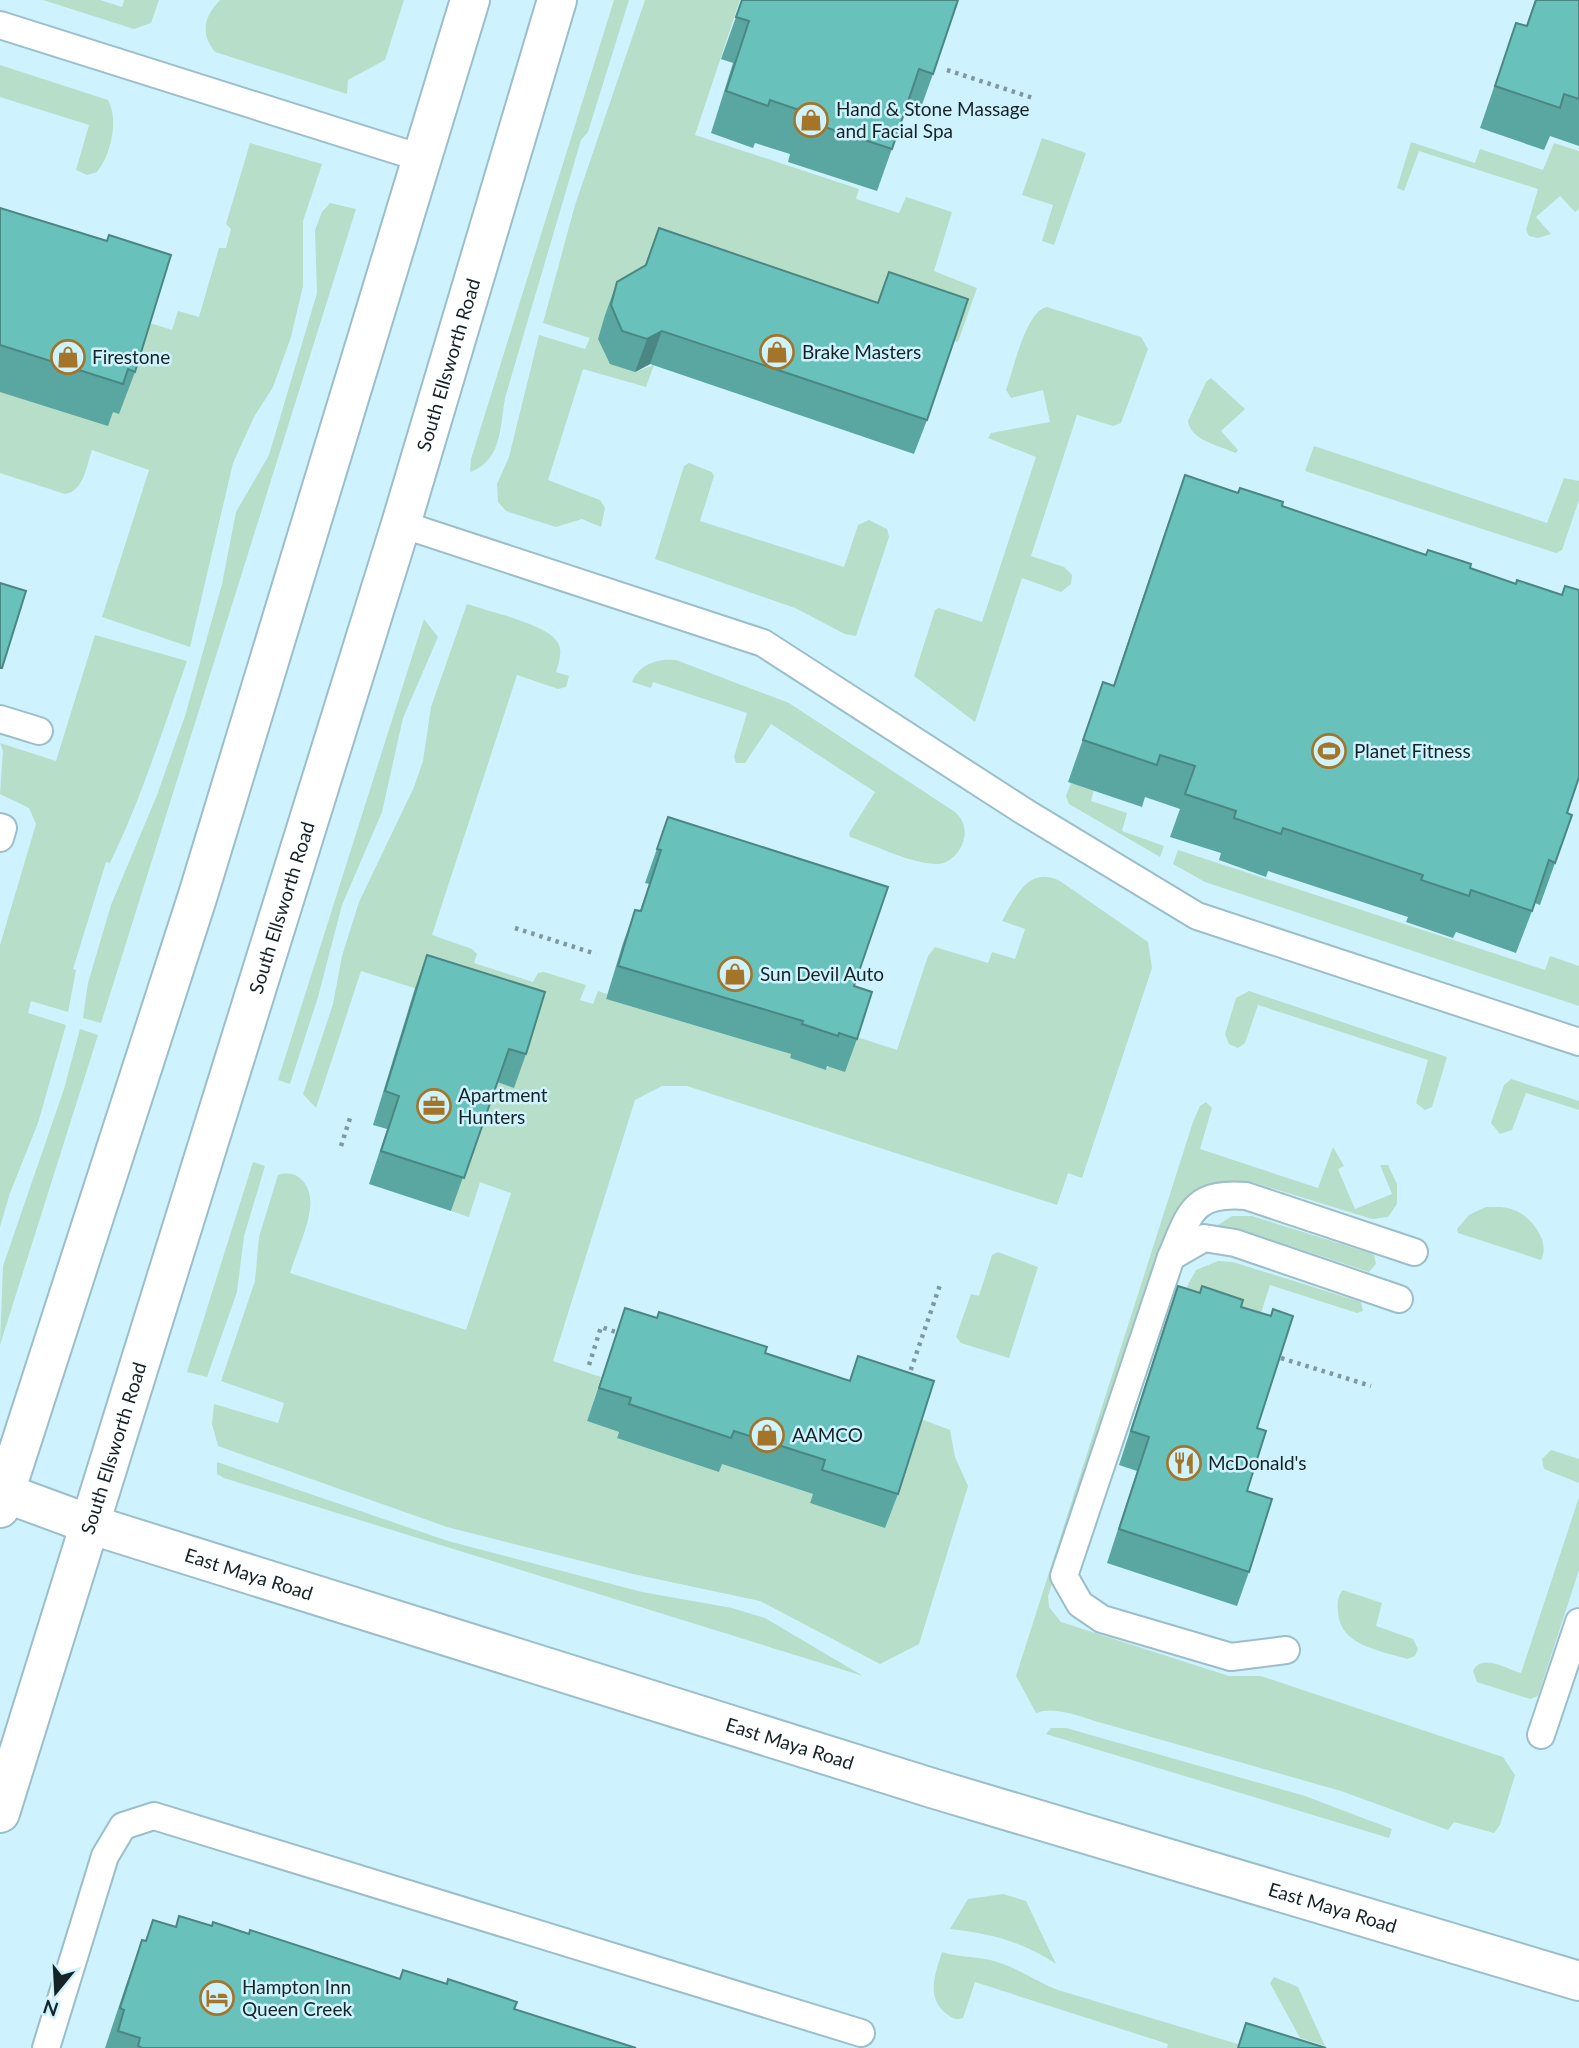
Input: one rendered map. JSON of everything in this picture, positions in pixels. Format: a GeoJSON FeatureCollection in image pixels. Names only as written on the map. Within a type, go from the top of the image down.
{"type":"FeatureCollection","features":[{"type":"Feature","properties":{"kind":"street"},"geometry":{"type":"LineString","coordinates":[[2,1501],[198,895],[470,0]]}},
{"type":"Feature","properties":{"kind":"street","name":"South Ellsworth Road"},"geometry":{"type":"LineString","coordinates":[[0,1813],[401,524],[557,0]]}},
{"type":"Feature","properties":{"kind":"street","name":"East Maya Road"},"geometry":{"type":"LineString","coordinates":[[2,1501],[89,1524],[935,1789],[1579,1980]]}},
{"type":"Feature","properties":{"kind":"lane"},"geometry":{"type":"LineString","coordinates":[[0,25],[421,158]]}},
{"type":"Feature","properties":{"kind":"lane"},"geometry":{"type":"LineString","coordinates":[[401,524],[763,643],[1024,812],[1197,916],[1579,1042]]}},
{"type":"Feature","properties":{"kind":"lane"},"geometry":{"type":"LineString","coordinates":[[0,719],[38,731]]}},
{"type":"Feature","properties":{"kind":"lane"},"geometry":{"type":"LineString","coordinates":[[0,827],[3,828],[0,838]]}},
{"type":"Feature","properties":{"kind":"lane"},"geometry":{"type":"LineString","coordinates":[[1286,1650],[1231,1657],[1102,1619],[1080,1604],[1063,1576],[1171,1257],[1191,1209],[1220,1194],[1246,1196],[1415,1252]]}},
{"type":"Feature","properties":{"kind":"lane"},"geometry":{"type":"LineString","coordinates":[[1171,1257],[1204,1238],[1235,1244],[1399,1299]]}},
{"type":"Feature","properties":{"kind":"lane"},"geometry":{"type":"LineString","coordinates":[[1541,1735],[1579,1622]]}},
{"type":"Feature","properties":{"kind":"lane"},"geometry":{"type":"LineString","coordinates":[[46,2048],[105,1856],[123,1826],[154,1816],[861,2033]]}},
{"type":"Feature","properties":{"kind":"path"},"geometry":{"type":"LineString","coordinates":[[947,70],[1033,98]]}},
{"type":"Feature","properties":{"kind":"path"},"geometry":{"type":"LineString","coordinates":[[515,928],[596,954]]}},
{"type":"Feature","properties":{"kind":"path"},"geometry":{"type":"LineString","coordinates":[[341,1146],[350,1118]]}},
{"type":"Feature","properties":{"kind":"path"},"geometry":{"type":"LineString","coordinates":[[904,1388],[940,1285]]}},
{"type":"Feature","properties":{"kind":"path"},"geometry":{"type":"LineString","coordinates":[[589,1365],[601,1327],[626,1336]]}},
{"type":"Feature","properties":{"kind":"path"},"geometry":{"type":"LineString","coordinates":[[1281,1358],[1371,1386]]}},
{"type":"Feature","properties":{"kind":"green space"},"geometry":{"type":"Polygon","coordinates":[[[43,0],[100,0],[122,7],[124,0],[159,0],[151,23],[134,29],[43,0]]]}},
{"type":"Feature","properties":{"kind":"green space"},"geometry":{"type":"Polygon","coordinates":[[[220,0],[404,0],[385,60],[348,80],[347,94],[215,52],[207,38],[206,25],[210,13],[220,0]]]}},
{"type":"Feature","properties":{"kind":"green space"},"geometry":{"type":"Polygon","coordinates":[[[614,0],[629,0],[588,132],[581,140],[505,398],[498,441],[488,460],[470,472],[471,459],[614,0]]]}},
{"type":"Feature","properties":{"kind":"green space"},"geometry":{"type":"Polygon","coordinates":[[[645,0],[740,0],[695,135],[859,189],[856,199],[899,213],[906,197],[952,212],[934,271],[977,288],[958,342],[647,261],[635,372],[654,365],[646,387],[583,369],[548,480],[600,500],[605,508],[601,527],[582,519],[556,527],[506,511],[498,502],[497,484],[509,457],[539,335],[585,349],[590,338],[543,323],[575,205],[645,0]]]}},
{"type":"Feature","properties":{"kind":"green space"},"geometry":{"type":"Polygon","coordinates":[[[0,65],[108,100],[113,117],[112,137],[110,147],[97,172],[87,175],[76,170],[89,125],[0,97],[0,65]]]}},
{"type":"Feature","properties":{"kind":"green space"},"geometry":{"type":"Polygon","coordinates":[[[1042,138],[1086,153],[1054,245],[1042,241],[1053,205],[1022,195],[1042,138]]]}},
{"type":"Feature","properties":{"kind":"green space"},"geometry":{"type":"Polygon","coordinates":[[[1411,142],[1475,163],[1480,149],[1543,170],[1554,143],[1579,151],[1579,209],[1575,212],[1560,196],[1536,217],[1551,234],[1538,238],[1529,236],[1526,230],[1538,189],[1419,151],[1404,191],[1397,188],[1411,142]]]}},
{"type":"Feature","properties":{"kind":"green space"},"geometry":{"type":"Polygon","coordinates":[[[250,143],[322,164],[303,221],[303,286],[291,337],[273,387],[254,417],[233,463],[190,647],[102,617],[149,470],[92,450],[80,483],[65,494],[0,473],[0,392],[147,322],[172,330],[178,311],[199,317],[219,248],[226,248],[231,229],[226,224],[250,143]]]}},
{"type":"Feature","properties":{"kind":"green space"},"geometry":{"type":"Polygon","coordinates":[[[330,203],[356,209],[101,1023],[83,1018],[88,983],[111,905],[157,795],[185,716],[222,584],[236,512],[269,455],[317,293],[315,230],[322,212],[330,203]]]}},
{"type":"Feature","properties":{"kind":"green space"},"geometry":{"type":"Polygon","coordinates":[[[1047,307],[1141,337],[1148,349],[1121,423],[1113,426],[1077,415],[1031,556],[1064,567],[1072,575],[1071,584],[1061,592],[1022,578],[975,722],[914,676],[935,610],[939,608],[982,622],[1036,457],[988,438],[991,433],[1050,422],[1043,390],[1011,398],[1006,390],[1027,330],[1039,311],[1047,307]]]}},
{"type":"Feature","properties":{"kind":"green space"},"geometry":{"type":"Polygon","coordinates":[[[1211,378],[1245,409],[1221,431],[1238,450],[1236,453],[1207,442],[1190,428],[1188,421],[1206,382],[1211,378]]]}},
{"type":"Feature","properties":{"kind":"green space"},"geometry":{"type":"Polygon","coordinates":[[[1314,446],[1547,523],[1564,478],[1579,481],[1579,500],[1562,550],[1556,553],[1305,471],[1314,446]]]}},
{"type":"Feature","properties":{"kind":"green space"},"geometry":{"type":"Polygon","coordinates":[[[689,463],[712,472],[714,476],[700,521],[844,567],[858,525],[869,520],[887,529],[889,537],[856,636],[845,634],[795,608],[655,559],[684,466],[689,463]]]}},
{"type":"Feature","properties":{"kind":"green space"},"geometry":{"type":"Polygon","coordinates":[[[467,604],[528,623],[550,634],[560,648],[556,672],[569,676],[566,687],[558,689],[517,675],[432,935],[472,949],[477,954],[474,963],[533,982],[538,973],[544,972],[586,985],[580,1000],[593,1004],[598,991],[607,994],[606,999],[791,1054],[790,1058],[826,1069],[857,1037],[897,1050],[928,956],[935,947],[988,963],[992,952],[1015,959],[1025,929],[1002,921],[1024,886],[1039,877],[1060,881],[1148,942],[1152,968],[1082,1178],[1068,1173],[1057,1205],[687,1086],[662,1086],[635,1100],[553,1361],[601,1377],[587,1421],[619,1432],[617,1437],[722,1464],[813,1494],[810,1503],[885,1527],[921,1419],[950,1430],[955,1457],[968,1486],[919,1644],[880,1664],[760,1601],[633,1574],[447,1527],[218,1446],[212,1424],[214,1404],[278,1423],[284,1403],[221,1381],[255,1281],[259,1237],[278,1175],[292,1174],[298,1177],[307,1186],[310,1200],[307,1224],[290,1273],[466,1330],[511,1193],[480,1182],[469,1217],[451,1211],[496,1082],[514,1087],[533,1026],[361,971],[316,1108],[303,1094],[333,1004],[342,956],[359,902],[414,787],[423,761],[431,707],[467,604]]]}},
{"type":"Feature","properties":{"kind":"green space"},"geometry":{"type":"Polygon","coordinates":[[[424,619],[438,637],[403,718],[382,812],[342,905],[318,997],[290,1084],[278,1080],[424,619]]]}},
{"type":"Feature","properties":{"kind":"green space"},"geometry":{"type":"Polygon","coordinates":[[[95,635],[187,661],[132,813],[110,863],[106,862],[73,969],[76,970],[68,1012],[31,1001],[28,1013],[66,1025],[38,1123],[10,1193],[0,1227],[0,945],[36,824],[29,808],[0,794],[3,751],[0,743],[56,761],[95,635]]]}},
{"type":"Feature","properties":{"kind":"green space"},"geometry":{"type":"Polygon","coordinates":[[[676,660],[789,703],[955,812],[963,822],[965,830],[959,851],[944,863],[925,863],[850,837],[849,833],[875,792],[771,724],[745,763],[736,763],[734,757],[747,713],[653,682],[651,688],[632,682],[639,671],[650,664],[676,660]]]}},
{"type":"Feature","properties":{"kind":"green space"},"geometry":{"type":"Polygon","coordinates":[[[1071,783],[1094,790],[1091,801],[1127,813],[1122,831],[1164,846],[1160,857],[1069,804],[1066,796],[1071,783]]]}},
{"type":"Feature","properties":{"kind":"green space"},"geometry":{"type":"Polygon","coordinates":[[[1178,850],[1545,970],[1550,956],[1579,966],[1579,1006],[1205,882],[1173,864],[1178,850]]]}},
{"type":"Feature","properties":{"kind":"green space"},"geometry":{"type":"Polygon","coordinates":[[[1249,991],[1447,1057],[1432,1107],[1425,1110],[1416,1103],[1428,1060],[1258,1005],[1245,1043],[1238,1048],[1229,1044],[1225,1034],[1236,998],[1249,991]]]}},
{"type":"Feature","properties":{"kind":"green space"},"geometry":{"type":"Polygon","coordinates":[[[80,1029],[98,1035],[0,1345],[3,1266],[64,1089],[80,1029]]]}},
{"type":"Feature","properties":{"kind":"green space"},"geometry":{"type":"Polygon","coordinates":[[[1511,1079],[1579,1101],[1579,1110],[1526,1093],[1512,1130],[1500,1134],[1491,1123],[1504,1085],[1511,1079]]]}},
{"type":"Feature","properties":{"kind":"green space"},"geometry":{"type":"Polygon","coordinates":[[[1206,1102],[1212,1108],[1200,1149],[1318,1188],[1333,1147],[1344,1166],[1338,1169],[1355,1209],[1392,1194],[1380,1165],[1388,1165],[1397,1184],[1397,1204],[1388,1217],[1372,1219],[1252,1182],[1218,1185],[1168,1234],[1048,1596],[1049,1607],[1061,1622],[1229,1676],[1261,1676],[1503,1757],[1515,1775],[1500,1825],[1494,1833],[1454,1822],[1448,1830],[1341,1791],[1078,1716],[1052,1710],[1036,1713],[1016,1676],[1193,1122],[1200,1106],[1206,1102]]]}},
{"type":"Feature","properties":{"kind":"green space"},"geometry":{"type":"Polygon","coordinates":[[[253,1162],[265,1166],[244,1236],[237,1292],[207,1377],[187,1372],[253,1162]]]}},
{"type":"Feature","properties":{"kind":"green space"},"geometry":{"type":"Polygon","coordinates":[[[1486,1207],[1511,1209],[1527,1218],[1538,1230],[1541,1238],[1541,1260],[1458,1233],[1457,1229],[1469,1215],[1486,1207]]]}},
{"type":"Feature","properties":{"kind":"green space"},"geometry":{"type":"Polygon","coordinates":[[[1232,1216],[1252,1216],[1370,1253],[1374,1255],[1376,1264],[1369,1272],[1240,1229],[1220,1231],[1218,1225],[1232,1216]]]}},
{"type":"Feature","properties":{"kind":"green space"},"geometry":{"type":"Polygon","coordinates":[[[998,1252],[1038,1267],[1009,1358],[961,1343],[956,1337],[971,1294],[979,1296],[992,1255],[998,1252]]]}},
{"type":"Feature","properties":{"kind":"green space"},"geometry":{"type":"Polygon","coordinates":[[[1218,1261],[1233,1262],[1361,1302],[1363,1311],[1357,1313],[1270,1285],[1261,1313],[1185,1290],[1196,1270],[1218,1261]]]}},
{"type":"Feature","properties":{"kind":"green space"},"geometry":{"type":"Polygon","coordinates":[[[1551,1450],[1579,1459],[1579,1483],[1544,1469],[1542,1459],[1551,1450]]]}},
{"type":"Feature","properties":{"kind":"green space"},"geometry":{"type":"Polygon","coordinates":[[[217,1462],[448,1541],[642,1592],[732,1608],[765,1618],[863,1676],[224,1478],[217,1474],[217,1462]]]}},
{"type":"Feature","properties":{"kind":"green space"},"geometry":{"type":"Polygon","coordinates":[[[1579,1497],[1579,1570],[1538,1696],[1530,1699],[1477,1682],[1473,1671],[1482,1663],[1495,1664],[1521,1673],[1579,1497]]]}},
{"type":"Feature","properties":{"kind":"green space"},"geometry":{"type":"Polygon","coordinates":[[[1343,1590],[1382,1603],[1376,1626],[1413,1639],[1418,1649],[1415,1656],[1407,1659],[1374,1649],[1363,1645],[1345,1632],[1338,1611],[1343,1590]]]}},
{"type":"Feature","properties":{"kind":"green space"},"geometry":{"type":"Polygon","coordinates":[[[1051,1728],[1066,1728],[1305,1796],[1392,1829],[1389,1838],[1046,1734],[1051,1728]]]}},
{"type":"Feature","properties":{"kind":"green space"},"geometry":{"type":"Polygon","coordinates":[[[1003,1894],[1026,1901],[1056,1964],[1006,1940],[950,1929],[968,1899],[1003,1894]]]}},
{"type":"Feature","properties":{"kind":"green space"},"geometry":{"type":"Polygon","coordinates":[[[942,1952],[997,1962],[1058,1990],[1251,2048],[1167,2048],[1168,2044],[975,1982],[963,2018],[953,2018],[941,2009],[934,1994],[935,1977],[942,1952]]]}},
{"type":"Feature","properties":{"kind":"green space"},"geometry":{"type":"Polygon","coordinates":[[[1274,1977],[1298,1987],[1325,2046],[1300,2038],[1270,1983],[1274,1977]]]}},
{"type":"Feature","properties":{"kind":"building"},"geometry":{"type":"Polygon","coordinates":[[[742,0],[958,0],[933,74],[919,69],[892,149],[803,120],[805,112],[770,100],[768,106],[726,91],[749,21],[736,17],[742,0]]]}},
{"type":"Feature","properties":{"kind":"building"},"geometry":{"type":"Polygon","coordinates":[[[1536,0],[1579,0],[1579,99],[1564,94],[1560,108],[1495,86],[1516,23],[1527,26],[1536,0]]]}},
{"type":"Feature","properties":{"kind":"building","name":"Firestone"},"geometry":{"type":"Polygon","coordinates":[[[0,208],[107,241],[109,235],[171,255],[135,372],[128,369],[123,384],[0,345],[0,208]]]}},
{"type":"Feature","properties":{"kind":"building","name":"Brake Masters"},"geometry":{"type":"Polygon","coordinates":[[[659,228],[878,303],[889,272],[968,299],[927,420],[662,331],[647,339],[622,331],[611,305],[617,282],[646,265],[659,228]]]}},
{"type":"Feature","properties":{"kind":"building","name":"Planet Fitness"},"geometry":{"type":"Polygon","coordinates":[[[1185,475],[1238,493],[1240,488],[1283,502],[1282,506],[1426,555],[1428,550],[1471,564],[1470,568],[1516,584],[1517,580],[1562,595],[1565,586],[1579,590],[1579,777],[1567,813],[1572,815],[1555,863],[1549,860],[1532,911],[1471,890],[1469,896],[1421,880],[1423,875],[1283,828],[1281,834],[1234,818],[1236,811],[1185,794],[1195,766],[1160,755],[1157,765],[1083,740],[1103,682],[1114,686],[1185,475]]]}},
{"type":"Feature","properties":{"kind":"building"},"geometry":{"type":"Polygon","coordinates":[[[0,583],[26,591],[2,668],[0,668],[0,583]]]}},
{"type":"Feature","properties":{"kind":"building","name":"Sun Devil Auto"},"geometry":{"type":"Polygon","coordinates":[[[668,817],[888,887],[854,986],[872,992],[857,1039],[839,1033],[838,1036],[802,1024],[803,1021],[618,966],[635,910],[641,911],[661,850],[657,849],[668,817]]]}},
{"type":"Feature","properties":{"kind":"building","name":"Apartment Hunters"},"geometry":{"type":"Polygon","coordinates":[[[427,955],[545,992],[526,1054],[509,1049],[464,1178],[381,1151],[399,1096],[385,1091],[427,955]]]}},
{"type":"Feature","properties":{"kind":"building","name":"McDonald's"},"geometry":{"type":"Polygon","coordinates":[[[1178,1286],[1200,1293],[1202,1286],[1243,1300],[1241,1307],[1271,1316],[1273,1309],[1293,1316],[1257,1428],[1266,1431],[1247,1491],[1272,1499],[1249,1572],[1119,1529],[1149,1437],[1131,1431],[1178,1286]]]}},
{"type":"Feature","properties":{"kind":"building","name":"AAMCO"},"geometry":{"type":"Polygon","coordinates":[[[625,1308],[657,1318],[659,1312],[767,1347],[765,1353],[850,1381],[858,1356],[934,1381],[898,1494],[822,1470],[825,1460],[734,1431],[731,1438],[629,1404],[631,1398],[599,1388],[625,1308]]]}},
{"type":"Feature","properties":{"kind":"building"},"geometry":{"type":"Polygon","coordinates":[[[179,1916],[212,1926],[213,1922],[249,1934],[250,1930],[400,1979],[403,1970],[447,1984],[448,1979],[517,2002],[514,2009],[636,2048],[142,2048],[138,2046],[140,2038],[118,2031],[124,2010],[120,2008],[142,1940],[146,1941],[153,1920],[176,1927],[179,1916]]]}},
{"type":"Feature","properties":{"kind":"building"},"geometry":{"type":"Polygon","coordinates":[[[1246,2023],[1326,2048],[1238,2048],[1246,2023]]]}},
{"type":"Feature","properties":{"kind":"place","name":"Hand & Stone Massage and Facial Spa"},"geometry":{"type":"Point","coordinates":[811,120]}},
{"type":"Feature","properties":{"kind":"place","name":"Brake Masters"},"geometry":{"type":"Point","coordinates":[777,352]}},
{"type":"Feature","properties":{"kind":"place","name":"Firestone"},"geometry":{"type":"Point","coordinates":[68,357]}},
{"type":"Feature","properties":{"kind":"place","name":"Planet Fitness"},"geometry":{"type":"Point","coordinates":[1329,751]}},
{"type":"Feature","properties":{"kind":"place","name":"Sun Devil Auto"},"geometry":{"type":"Point","coordinates":[735,974]}},
{"type":"Feature","properties":{"kind":"place","name":"Apartment Hunters"},"geometry":{"type":"Point","coordinates":[434,1106]}},
{"type":"Feature","properties":{"kind":"place","name":"AAMCO"},"geometry":{"type":"Point","coordinates":[767,1435]}},
{"type":"Feature","properties":{"kind":"place","name":"McDonald's"},"geometry":{"type":"Point","coordinates":[1184,1463]}},
{"type":"Feature","properties":{"kind":"place","name":"Hampton Inn Queen Creek"},"geometry":{"type":"Point","coordinates":[217,1998]}}]}
